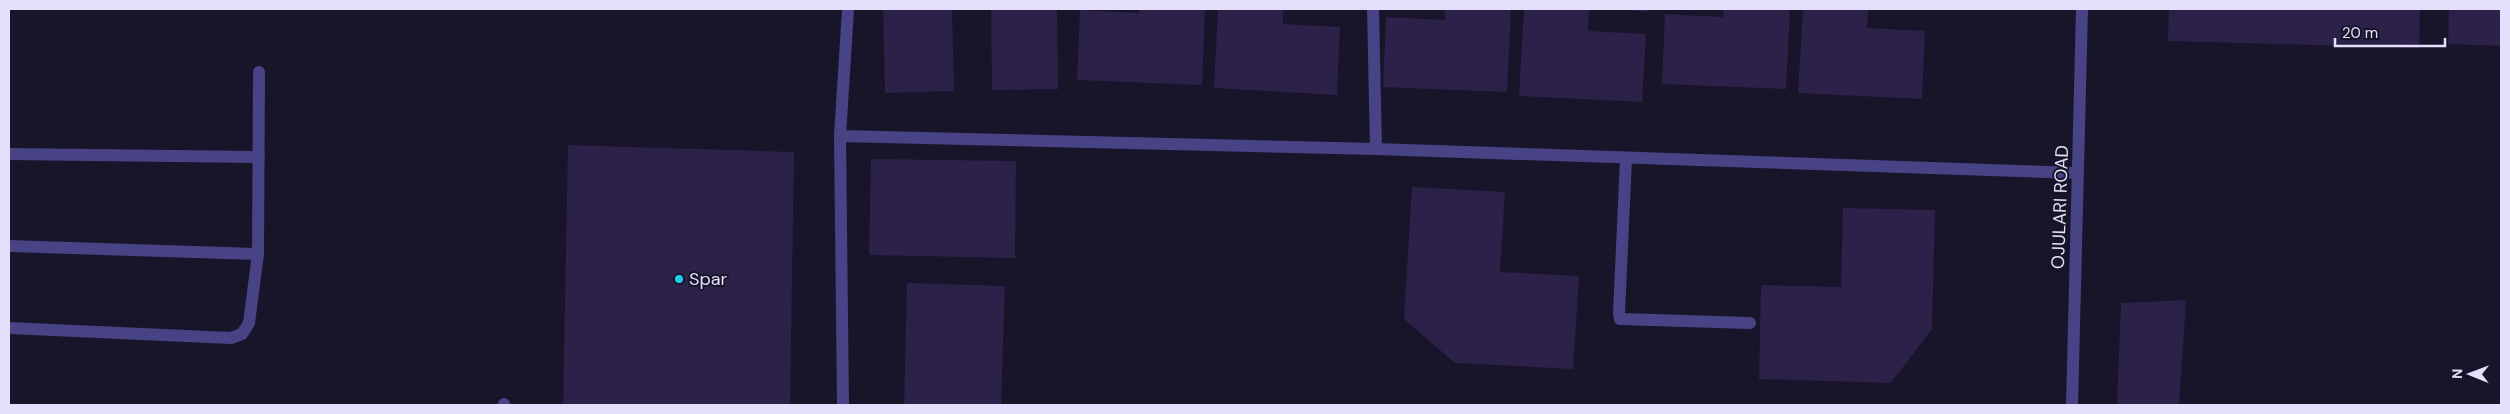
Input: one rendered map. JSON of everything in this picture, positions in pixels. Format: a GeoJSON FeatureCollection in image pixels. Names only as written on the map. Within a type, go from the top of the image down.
{"type":"FeatureCollection","features":[{"type":"Feature","properties":{"kind":"street"},"geometry":{"type":"LineString","coordinates":[[843,405],[840,136],[848,9]]}},
{"type":"Feature","properties":{"kind":"street"},"geometry":{"type":"LineString","coordinates":[[1373,9],[1376,149]]}},
{"type":"Feature","properties":{"kind":"street","name":"OJULARI ROAD"},"geometry":{"type":"LineString","coordinates":[[2072,405],[2082,9]]}},
{"type":"Feature","properties":{"kind":"street"},"geometry":{"type":"LineString","coordinates":[[9,328],[231,338],[242,334],[249,323],[258,254],[260,72]]}},
{"type":"Feature","properties":{"kind":"street"},"geometry":{"type":"LineString","coordinates":[[840,136],[1376,149],[2078,173]]}},
{"type":"Feature","properties":{"kind":"street"},"geometry":{"type":"LineString","coordinates":[[9,154],[259,157]]}},
{"type":"Feature","properties":{"kind":"street"},"geometry":{"type":"LineString","coordinates":[[1626,159],[1620,319],[1750,323]]}},
{"type":"Feature","properties":{"kind":"street"},"geometry":{"type":"LineString","coordinates":[[9,246],[258,254]]}},
{"type":"Feature","properties":{"kind":"building"},"geometry":{"type":"Polygon","coordinates":[[[883,9],[952,9],[954,91],[885,93],[883,9]]]}},
{"type":"Feature","properties":{"kind":"building"},"geometry":{"type":"Polygon","coordinates":[[[991,9],[1057,9],[1058,89],[992,90],[991,9]]]}},
{"type":"Feature","properties":{"kind":"building"},"geometry":{"type":"Polygon","coordinates":[[[1139,9],[1205,9],[1202,85],[1077,80],[1080,10],[1139,13],[1139,9]]]}},
{"type":"Feature","properties":{"kind":"building"},"geometry":{"type":"Polygon","coordinates":[[[1218,9],[1283,9],[1283,24],[1340,27],[1337,95],[1214,88],[1218,9]]]}},
{"type":"Feature","properties":{"kind":"building"},"geometry":{"type":"Polygon","coordinates":[[[1445,9],[1511,9],[1507,92],[1383,87],[1386,17],[1445,20],[1445,9]]]}},
{"type":"Feature","properties":{"kind":"building"},"geometry":{"type":"Polygon","coordinates":[[[1524,9],[1589,9],[1588,31],[1646,34],[1642,102],[1519,96],[1524,9]]]}},
{"type":"Feature","properties":{"kind":"building"},"geometry":{"type":"Polygon","coordinates":[[[1620,9],[1648,9],[1648,12],[1620,9]]]}},
{"type":"Feature","properties":{"kind":"building"},"geometry":{"type":"Polygon","coordinates":[[[1724,9],[1790,9],[1786,89],[1662,84],[1665,14],[1723,17],[1724,9]]]}},
{"type":"Feature","properties":{"kind":"building"},"geometry":{"type":"Polygon","coordinates":[[[1803,9],[1868,9],[1867,28],[1925,31],[1922,99],[1798,93],[1803,9]]]}},
{"type":"Feature","properties":{"kind":"building"},"geometry":{"type":"Polygon","coordinates":[[[2169,9],[2420,9],[2419,48],[2168,41],[2169,9]]]}},
{"type":"Feature","properties":{"kind":"building"},"geometry":{"type":"Polygon","coordinates":[[[2449,9],[2501,9],[2501,46],[2448,44],[2449,9]]]}},
{"type":"Feature","properties":{"kind":"building","name":"Spar"},"geometry":{"type":"Polygon","coordinates":[[[568,145],[794,152],[790,405],[563,405],[568,145]]]}},
{"type":"Feature","properties":{"kind":"building"},"geometry":{"type":"Polygon","coordinates":[[[871,159],[1016,161],[1015,258],[869,255],[871,159]]]}},
{"type":"Feature","properties":{"kind":"building"},"geometry":{"type":"Polygon","coordinates":[[[1412,187],[1505,192],[1500,272],[1579,276],[1573,369],[1455,363],[1404,319],[1412,187]]]}},
{"type":"Feature","properties":{"kind":"building"},"geometry":{"type":"Polygon","coordinates":[[[1843,208],[1935,210],[1932,329],[1891,383],[1759,379],[1761,285],[1841,287],[1843,208]]]}},
{"type":"Feature","properties":{"kind":"building"},"geometry":{"type":"Polygon","coordinates":[[[907,283],[1005,286],[1001,405],[904,405],[907,283]]]}},
{"type":"Feature","properties":{"kind":"building"},"geometry":{"type":"Polygon","coordinates":[[[2186,300],[2179,405],[2117,405],[2121,303],[2186,300]]]}},
{"type":"Feature","properties":{"kind":"place","name":"Spar"},"geometry":{"type":"Point","coordinates":[679,279]}}]}
